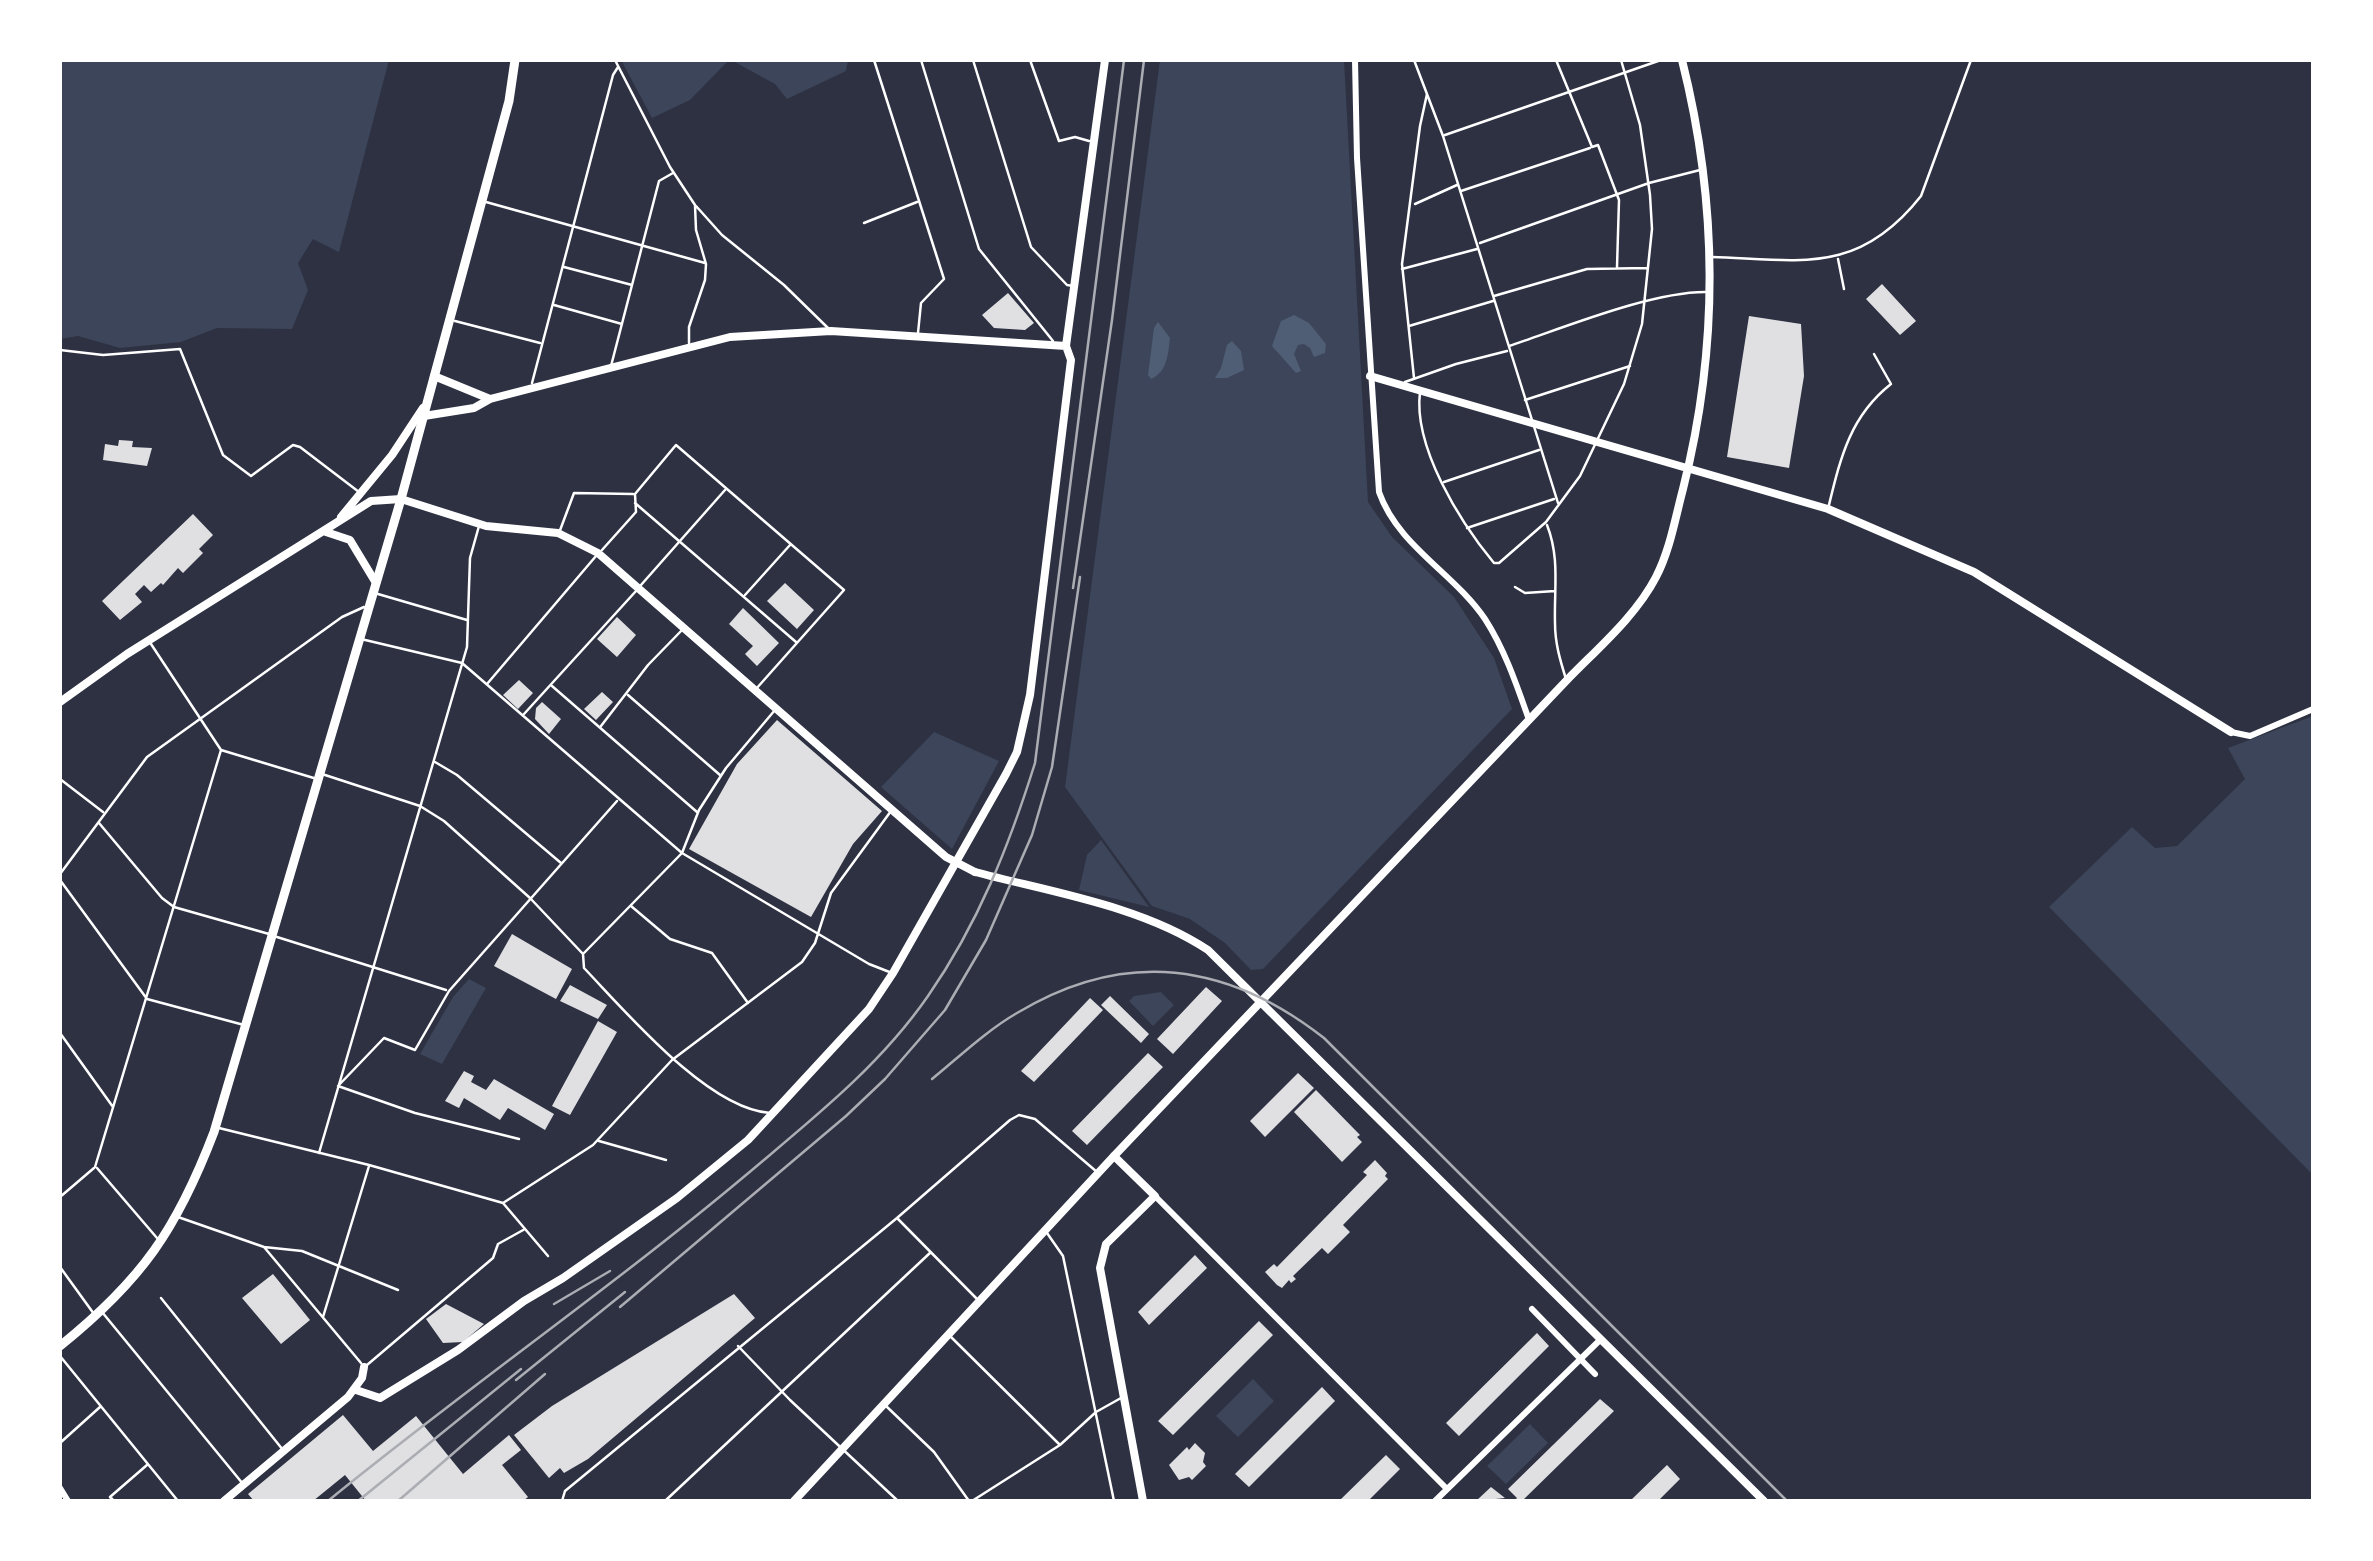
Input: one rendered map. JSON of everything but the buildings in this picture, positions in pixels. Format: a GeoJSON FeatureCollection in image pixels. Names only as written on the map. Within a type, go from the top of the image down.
{"type":"FeatureCollection","features":[{"type":"Feature","properties":{"kind":"main road"},"geometry":{"type":"LineString","coordinates":[[60,1346],[130,1284],[161,1243],[196,1178],[216,1126],[401,499],[509,101],[514,60]]}},
{"type":"Feature","properties":{"kind":"street"},"geometry":{"type":"LineString","coordinates":[[356,1390],[380,1398],[458,1350],[677,1198],[748,1140],[869,1010],[955,863],[1017,752],[1030,695],[1071,360],[1062,346],[1074,287],[1104,60]]}},
{"type":"Feature","properties":{"kind":"street"},"geometry":{"type":"LineString","coordinates":[[1355,60],[1356,144],[1376,473],[1383,504],[1409,542],[1460,589],[1485,619],[1504,654],[1529,720]]}},
{"type":"Feature","properties":{"kind":"street"},"geometry":{"type":"LineString","coordinates":[[794,1501],[1114,1156],[1567,680],[1656,579],[1666,556],[1688,470],[1705,376],[1712,292],[1712,258],[1694,107],[1682,60]]}},
{"type":"Feature","properties":{"kind":"street"},"geometry":{"type":"LineString","coordinates":[[424,416],[474,408],[490,399],[730,337],[831,331],[1062,346]]}},
{"type":"Feature","properties":{"kind":"street"},"geometry":{"type":"LineString","coordinates":[[434,376],[490,399]]}},
{"type":"Feature","properties":{"kind":"street"},"geometry":{"type":"LineString","coordinates":[[1370,376],[1828,510],[1974,572],[2231,732],[2250,736],[2313,709]]}},
{"type":"Feature","properties":{"kind":"street"},"geometry":{"type":"LineString","coordinates":[[334,525],[392,455],[428,400]]}},
{"type":"Feature","properties":{"kind":"street"},"geometry":{"type":"LineString","coordinates":[[60,702],[149,641],[372,501],[401,499],[480,524],[558,533],[598,553],[955,863],[975,872],[1148,918],[1179,930],[1208,950],[1764,1501]]}},
{"type":"Feature","properties":{"kind":"street"},"geometry":{"type":"LineString","coordinates":[[323,531],[350,540],[375,588]]}},
{"type":"Feature","properties":{"kind":"street"},"geometry":{"type":"LineString","coordinates":[[1114,1156],[1447,1489]]}},
{"type":"Feature","properties":{"kind":"street"},"geometry":{"type":"LineString","coordinates":[[1143,1501],[1102,1282],[1102,1257],[1110,1240],[1155,1196]]}},
{"type":"Feature","properties":{"kind":"street"},"geometry":{"type":"LineString","coordinates":[[1532,1309],[1595,1374]]}},
{"type":"Feature","properties":{"kind":"street"},"geometry":{"type":"LineString","coordinates":[[1434,1501],[1601,1338]]}},
{"type":"Feature","properties":{"kind":"street"},"geometry":{"type":"LineString","coordinates":[[224,1501],[356,1390],[364,1367]]}},
{"type":"Feature","properties":{"kind":"street"},"geometry":{"type":"LineString","coordinates":[[60,1488],[68,1501]]}},
{"type":"Feature","properties":{"kind":"lane"},"geometry":{"type":"LineString","coordinates":[[615,60],[695,205],[722,235],[784,285],[831,331]]}},
{"type":"Feature","properties":{"kind":"lane"},"geometry":{"type":"LineString","coordinates":[[874,60],[944,279],[921,304],[918,336]]}},
{"type":"Feature","properties":{"kind":"lane"},"geometry":{"type":"LineString","coordinates":[[920,60],[979,249],[1062,346]]}},
{"type":"Feature","properties":{"kind":"lane"},"geometry":{"type":"LineString","coordinates":[[973,60],[1031,247],[1074,287]]}},
{"type":"Feature","properties":{"kind":"lane"},"geometry":{"type":"LineString","coordinates":[[1030,60],[1059,141],[1074,138],[1095,142]]}},
{"type":"Feature","properties":{"kind":"lane"},"geometry":{"type":"LineString","coordinates":[[1414,60],[1461,191],[1558,505]]}},
{"type":"Feature","properties":{"kind":"lane"},"geometry":{"type":"LineString","coordinates":[[1556,60],[1592,147]]}},
{"type":"Feature","properties":{"kind":"lane"},"geometry":{"type":"LineString","coordinates":[[1420,391],[1418,412],[1428,451],[1466,528],[1494,563],[1499,563],[1546,522],[1580,476],[1631,366],[1645,303],[1652,229],[1640,125],[1621,60]]}},
{"type":"Feature","properties":{"kind":"lane"},"geometry":{"type":"LineString","coordinates":[[1443,136],[1661,60]]}},
{"type":"Feature","properties":{"kind":"lane"},"geometry":{"type":"LineString","coordinates":[[1712,258],[1812,261],[1838,257],[1867,243],[1921,196],[1971,60]]}},
{"type":"Feature","properties":{"kind":"lane"},"geometry":{"type":"LineString","coordinates":[[530,388],[612,75],[618,67]]}},
{"type":"Feature","properties":{"kind":"lane"},"geometry":{"type":"LineString","coordinates":[[1414,378],[1402,269],[1427,93]]}},
{"type":"Feature","properties":{"kind":"lane"},"geometry":{"type":"LineString","coordinates":[[1461,191],[1598,145],[1616,194],[1620,223],[1617,267]]}},
{"type":"Feature","properties":{"kind":"lane"},"geometry":{"type":"LineString","coordinates":[[1402,269],[1478,246],[1649,183],[1702,170]]}},
{"type":"Feature","properties":{"kind":"lane"},"geometry":{"type":"LineString","coordinates":[[610,368],[659,181],[674,173]]}},
{"type":"Feature","properties":{"kind":"lane"},"geometry":{"type":"LineString","coordinates":[[1412,206],[1459,185]]}},
{"type":"Feature","properties":{"kind":"lane"},"geometry":{"type":"LineString","coordinates":[[482,201],[706,264]]}},
{"type":"Feature","properties":{"kind":"lane"},"geometry":{"type":"LineString","coordinates":[[864,222],[918,201]]}},
{"type":"Feature","properties":{"kind":"lane"},"geometry":{"type":"LineString","coordinates":[[690,347],[689,327],[705,280],[706,264],[696,230],[695,205]]}},
{"type":"Feature","properties":{"kind":"lane"},"geometry":{"type":"LineString","coordinates":[[1838,257],[1844,289]]}},
{"type":"Feature","properties":{"kind":"lane"},"geometry":{"type":"LineString","coordinates":[[562,266],[632,286]]}},
{"type":"Feature","properties":{"kind":"lane"},"geometry":{"type":"LineString","coordinates":[[1406,327],[1588,269],[1647,268]]}},
{"type":"Feature","properties":{"kind":"lane"},"geometry":{"type":"LineString","coordinates":[[1398,384],[1645,303],[1686,292],[1712,292]]}},
{"type":"Feature","properties":{"kind":"lane"},"geometry":{"type":"LineString","coordinates":[[552,305],[622,324]]}},
{"type":"Feature","properties":{"kind":"lane"},"geometry":{"type":"LineString","coordinates":[[449,319],[542,344]]}},
{"type":"Feature","properties":{"kind":"lane"},"geometry":{"type":"LineString","coordinates":[[60,350],[103,355],[180,348],[223,455],[251,476],[293,446],[300,447],[361,494]]}},
{"type":"Feature","properties":{"kind":"lane"},"geometry":{"type":"LineString","coordinates":[[1828,510],[1850,431],[1861,414],[1892,384],[1874,354]]}},
{"type":"Feature","properties":{"kind":"lane"},"geometry":{"type":"LineString","coordinates":[[1525,400],[1631,366]]}},
{"type":"Feature","properties":{"kind":"lane"},"geometry":{"type":"LineString","coordinates":[[487,684],[636,512],[635,494],[676,445],[844,590],[755,690]]}},
{"type":"Feature","properties":{"kind":"lane"},"geometry":{"type":"LineString","coordinates":[[1444,482],[1541,450]]}},
{"type":"Feature","properties":{"kind":"lane"},"geometry":{"type":"LineString","coordinates":[[523,716],[726,488]]}},
{"type":"Feature","properties":{"kind":"lane"},"geometry":{"type":"LineString","coordinates":[[558,533],[574,492],[635,494]]}},
{"type":"Feature","properties":{"kind":"lane"},"geometry":{"type":"LineString","coordinates":[[1466,528],[1556,498]]}},
{"type":"Feature","properties":{"kind":"lane"},"geometry":{"type":"LineString","coordinates":[[635,503],[797,643]]}},
{"type":"Feature","properties":{"kind":"lane"},"geometry":{"type":"LineString","coordinates":[[1546,522],[1556,548],[1555,624],[1567,680]]}},
{"type":"Feature","properties":{"kind":"lane"},"geometry":{"type":"LineString","coordinates":[[319,1153],[467,646],[470,558],[480,524]]}},
{"type":"Feature","properties":{"kind":"lane"},"geometry":{"type":"LineString","coordinates":[[744,597],[790,544]]}},
{"type":"Feature","properties":{"kind":"lane"},"geometry":{"type":"LineString","coordinates":[[1516,587],[1525,593],[1557,591]]}},
{"type":"Feature","properties":{"kind":"lane"},"geometry":{"type":"LineString","coordinates":[[375,588],[468,620]]}},
{"type":"Feature","properties":{"kind":"lane"},"geometry":{"type":"LineString","coordinates":[[246,1026],[147,998],[60,877],[147,757],[342,618],[370,605]]}},
{"type":"Feature","properties":{"kind":"lane"},"geometry":{"type":"LineString","coordinates":[[600,728],[648,666],[684,628]]}},
{"type":"Feature","properties":{"kind":"lane"},"geometry":{"type":"LineString","coordinates":[[360,639],[462,663],[682,852],[869,964],[893,973]]}},
{"type":"Feature","properties":{"kind":"lane"},"geometry":{"type":"LineString","coordinates":[[149,641],[221,750],[420,806],[444,821],[530,898],[582,954],[584,968],[672,1060],[749,1112],[772,1113]]}},
{"type":"Feature","properties":{"kind":"lane"},"geometry":{"type":"LineString","coordinates":[[551,685],[698,812]]}},
{"type":"Feature","properties":{"kind":"lane"},"geometry":{"type":"LineString","coordinates":[[627,694],[721,776]]}},
{"type":"Feature","properties":{"kind":"lane"},"geometry":{"type":"LineString","coordinates":[[582,954],[682,852],[698,812],[721,776],[776,708]]}},
{"type":"Feature","properties":{"kind":"lane"},"geometry":{"type":"LineString","coordinates":[[60,1198],[96,1167],[221,750]]}},
{"type":"Feature","properties":{"kind":"lane"},"geometry":{"type":"LineString","coordinates":[[434,761],[457,775],[561,864]]}},
{"type":"Feature","properties":{"kind":"lane"},"geometry":{"type":"LineString","coordinates":[[60,779],[104,813]]}},
{"type":"Feature","properties":{"kind":"lane"},"geometry":{"type":"LineString","coordinates":[[338,1086],[384,1038],[415,1050],[449,991],[618,800]]}},
{"type":"Feature","properties":{"kind":"lane"},"geometry":{"type":"LineString","coordinates":[[504,1204],[598,1140],[672,1060],[802,962],[818,933],[830,893],[892,810]]}},
{"type":"Feature","properties":{"kind":"lane"},"geometry":{"type":"LineString","coordinates":[[98,822],[174,907],[449,991]]}},
{"type":"Feature","properties":{"kind":"lane"},"geometry":{"type":"LineString","coordinates":[[630,905],[670,939],[712,952],[749,1004]]}},
{"type":"Feature","properties":{"kind":"lane"},"geometry":{"type":"LineString","coordinates":[[60,1033],[114,1108]]}},
{"type":"Feature","properties":{"kind":"lane"},"geometry":{"type":"LineString","coordinates":[[338,1086],[439,1119],[519,1139]]}},
{"type":"Feature","properties":{"kind":"lane"},"geometry":{"type":"LineString","coordinates":[[562,1501],[565,1490],[1019,1115],[1034,1119],[1098,1173]]}},
{"type":"Feature","properties":{"kind":"lane"},"geometry":{"type":"LineString","coordinates":[[216,1126],[504,1204],[548,1256]]}},
{"type":"Feature","properties":{"kind":"lane"},"geometry":{"type":"LineString","coordinates":[[598,1140],[666,1160]]}},
{"type":"Feature","properties":{"kind":"lane"},"geometry":{"type":"LineString","coordinates":[[323,1318],[369,1165]]}},
{"type":"Feature","properties":{"kind":"lane"},"geometry":{"type":"LineString","coordinates":[[96,1167],[161,1243]]}},
{"type":"Feature","properties":{"kind":"lane"},"geometry":{"type":"LineString","coordinates":[[177,1216],[264,1247],[302,1251],[398,1290]]}},
{"type":"Feature","properties":{"kind":"lane"},"geometry":{"type":"LineString","coordinates":[[897,1218],[979,1302]]}},
{"type":"Feature","properties":{"kind":"lane"},"geometry":{"type":"LineString","coordinates":[[264,1247],[364,1367],[493,1258],[498,1244],[525,1229]]}},
{"type":"Feature","properties":{"kind":"lane"},"geometry":{"type":"LineString","coordinates":[[1045,1230],[1063,1256],[1114,1501]]}},
{"type":"Feature","properties":{"kind":"lane"},"geometry":{"type":"LineString","coordinates":[[664,1501],[931,1252]]}},
{"type":"Feature","properties":{"kind":"lane"},"geometry":{"type":"LineString","coordinates":[[60,1266],[244,1485]]}},
{"type":"Feature","properties":{"kind":"lane"},"geometry":{"type":"LineString","coordinates":[[160,1298],[284,1451]]}},
{"type":"Feature","properties":{"kind":"lane"},"geometry":{"type":"LineString","coordinates":[[948,1334],[1060,1445]]}},
{"type":"Feature","properties":{"kind":"lane"},"geometry":{"type":"LineString","coordinates":[[738,1346],[898,1501]]}},
{"type":"Feature","properties":{"kind":"lane"},"geometry":{"type":"LineString","coordinates":[[60,1356],[178,1501]]}},
{"type":"Feature","properties":{"kind":"lane"},"geometry":{"type":"LineString","coordinates":[[884,1404],[934,1452],[971,1501],[1060,1445],[1096,1412],[1123,1398]]}},
{"type":"Feature","properties":{"kind":"lane"},"geometry":{"type":"LineString","coordinates":[[60,1442],[101,1406]]}},
{"type":"Feature","properties":{"kind":"lane"},"geometry":{"type":"LineString","coordinates":[[114,1501],[110,1497],[148,1464]]}},
{"type":"Feature","properties":{"kind":"shaded area"},"geometry":{"type":"Polygon","coordinates":[[[60,60],[389,60],[339,252],[313,239],[298,263],[308,290],[292,329],[217,328],[181,342],[120,348],[78,336],[60,339],[60,60]]]}},
{"type":"Feature","properties":{"kind":"shaded area"},"geometry":{"type":"Polygon","coordinates":[[[621,60],[729,60],[690,100],[652,118],[621,60]]]}},
{"type":"Feature","properties":{"kind":"shaded area"},"geometry":{"type":"Polygon","coordinates":[[[731,60],[848,60],[846,71],[787,99],[775,84],[731,60]]]}},
{"type":"Feature","properties":{"kind":"shaded area"},"geometry":{"type":"Polygon","coordinates":[[[1160,60],[1344,60],[1368,502],[1392,537],[1454,597],[1494,658],[1512,709],[1263,969],[1251,970],[1225,943],[1190,919],[1152,906],[1065,787],[1160,60]]]}},
{"type":"Feature","properties":{"kind":"shaded area"},"geometry":{"type":"Polygon","coordinates":[[[1294,315],[1309,323],[1326,344],[1325,353],[1314,357],[1310,348],[1298,345],[1294,354],[1301,371],[1296,373],[1272,346],[1281,321],[1294,315]]]}},
{"type":"Feature","properties":{"kind":"shaded area"},"geometry":{"type":"Polygon","coordinates":[[[1158,322],[1170,338],[1164,367],[1151,379],[1148,375],[1158,322]]]}},
{"type":"Feature","properties":{"kind":"shaded area"},"geometry":{"type":"Polygon","coordinates":[[[1232,341],[1241,351],[1244,370],[1227,378],[1215,378],[1227,345],[1232,341]]]}},
{"type":"Feature","properties":{"kind":"shaded area"},"geometry":{"type":"Polygon","coordinates":[[[2313,716],[2313,1175],[2049,907],[2132,827],[2155,848],[2177,846],[2245,779],[2228,748],[2313,716]]]}},
{"type":"Feature","properties":{"kind":"shaded area"},"geometry":{"type":"Polygon","coordinates":[[[934,732],[999,761],[952,849],[881,787],[934,732]]]}},
{"type":"Feature","properties":{"kind":"shaded area"},"geometry":{"type":"Polygon","coordinates":[[[1101,840],[1149,907],[1079,890],[1087,855],[1101,840]]]}},
{"type":"Feature","properties":{"kind":"shaded area"},"geometry":{"type":"Polygon","coordinates":[[[469,979],[486,988],[442,1064],[420,1054],[453,997],[469,979]]]}},
{"type":"Feature","properties":{"kind":"shaded area"},"geometry":{"type":"Polygon","coordinates":[[[1161,992],[1174,1005],[1153,1026],[1129,1001],[1134,996],[1161,992]]]}},
{"type":"Feature","properties":{"kind":"shaded area"},"geometry":{"type":"Polygon","coordinates":[[[1253,1379],[1274,1401],[1238,1437],[1216,1416],[1253,1379]]]}},
{"type":"Feature","properties":{"kind":"shaded area"},"geometry":{"type":"Polygon","coordinates":[[[1530,1424],[1548,1443],[1506,1484],[1487,1466],[1530,1424]]]}},
{"type":"Feature","properties":{"kind":"railway"},"geometry":{"type":"LineString","coordinates":[[328,1501],[643,1258],[819,1113],[909,1022],[962,941],[1003,854],[1035,763],[1124,60]]}},
{"type":"Feature","properties":{"kind":"railway"},"geometry":{"type":"LineString","coordinates":[[1073,588],[1144,60]]}},
{"type":"Feature","properties":{"kind":"railway"},"geometry":{"type":"LineString","coordinates":[[620,1307],[846,1116],[885,1079],[945,1010],[986,940],[1032,835],[1052,767],[1080,577]]}},
{"type":"Feature","properties":{"kind":"railway"},"geometry":{"type":"LineString","coordinates":[[932,1079],[1017,1013],[1057,992],[1097,979],[1136,972],[1175,973],[1213,980],[1250,993],[1324,1038],[1787,1501]]}},
{"type":"Feature","properties":{"kind":"railway"},"geometry":{"type":"LineString","coordinates":[[554,1304],[610,1271]]}},
{"type":"Feature","properties":{"kind":"railway"},"geometry":{"type":"LineString","coordinates":[[516,1380],[625,1292]]}},
{"type":"Feature","properties":{"kind":"railway"},"geometry":{"type":"LineString","coordinates":[[358,1501],[521,1369]]}},
{"type":"Feature","properties":{"kind":"railway"},"geometry":{"type":"LineString","coordinates":[[398,1501],[545,1374]]}}]}
